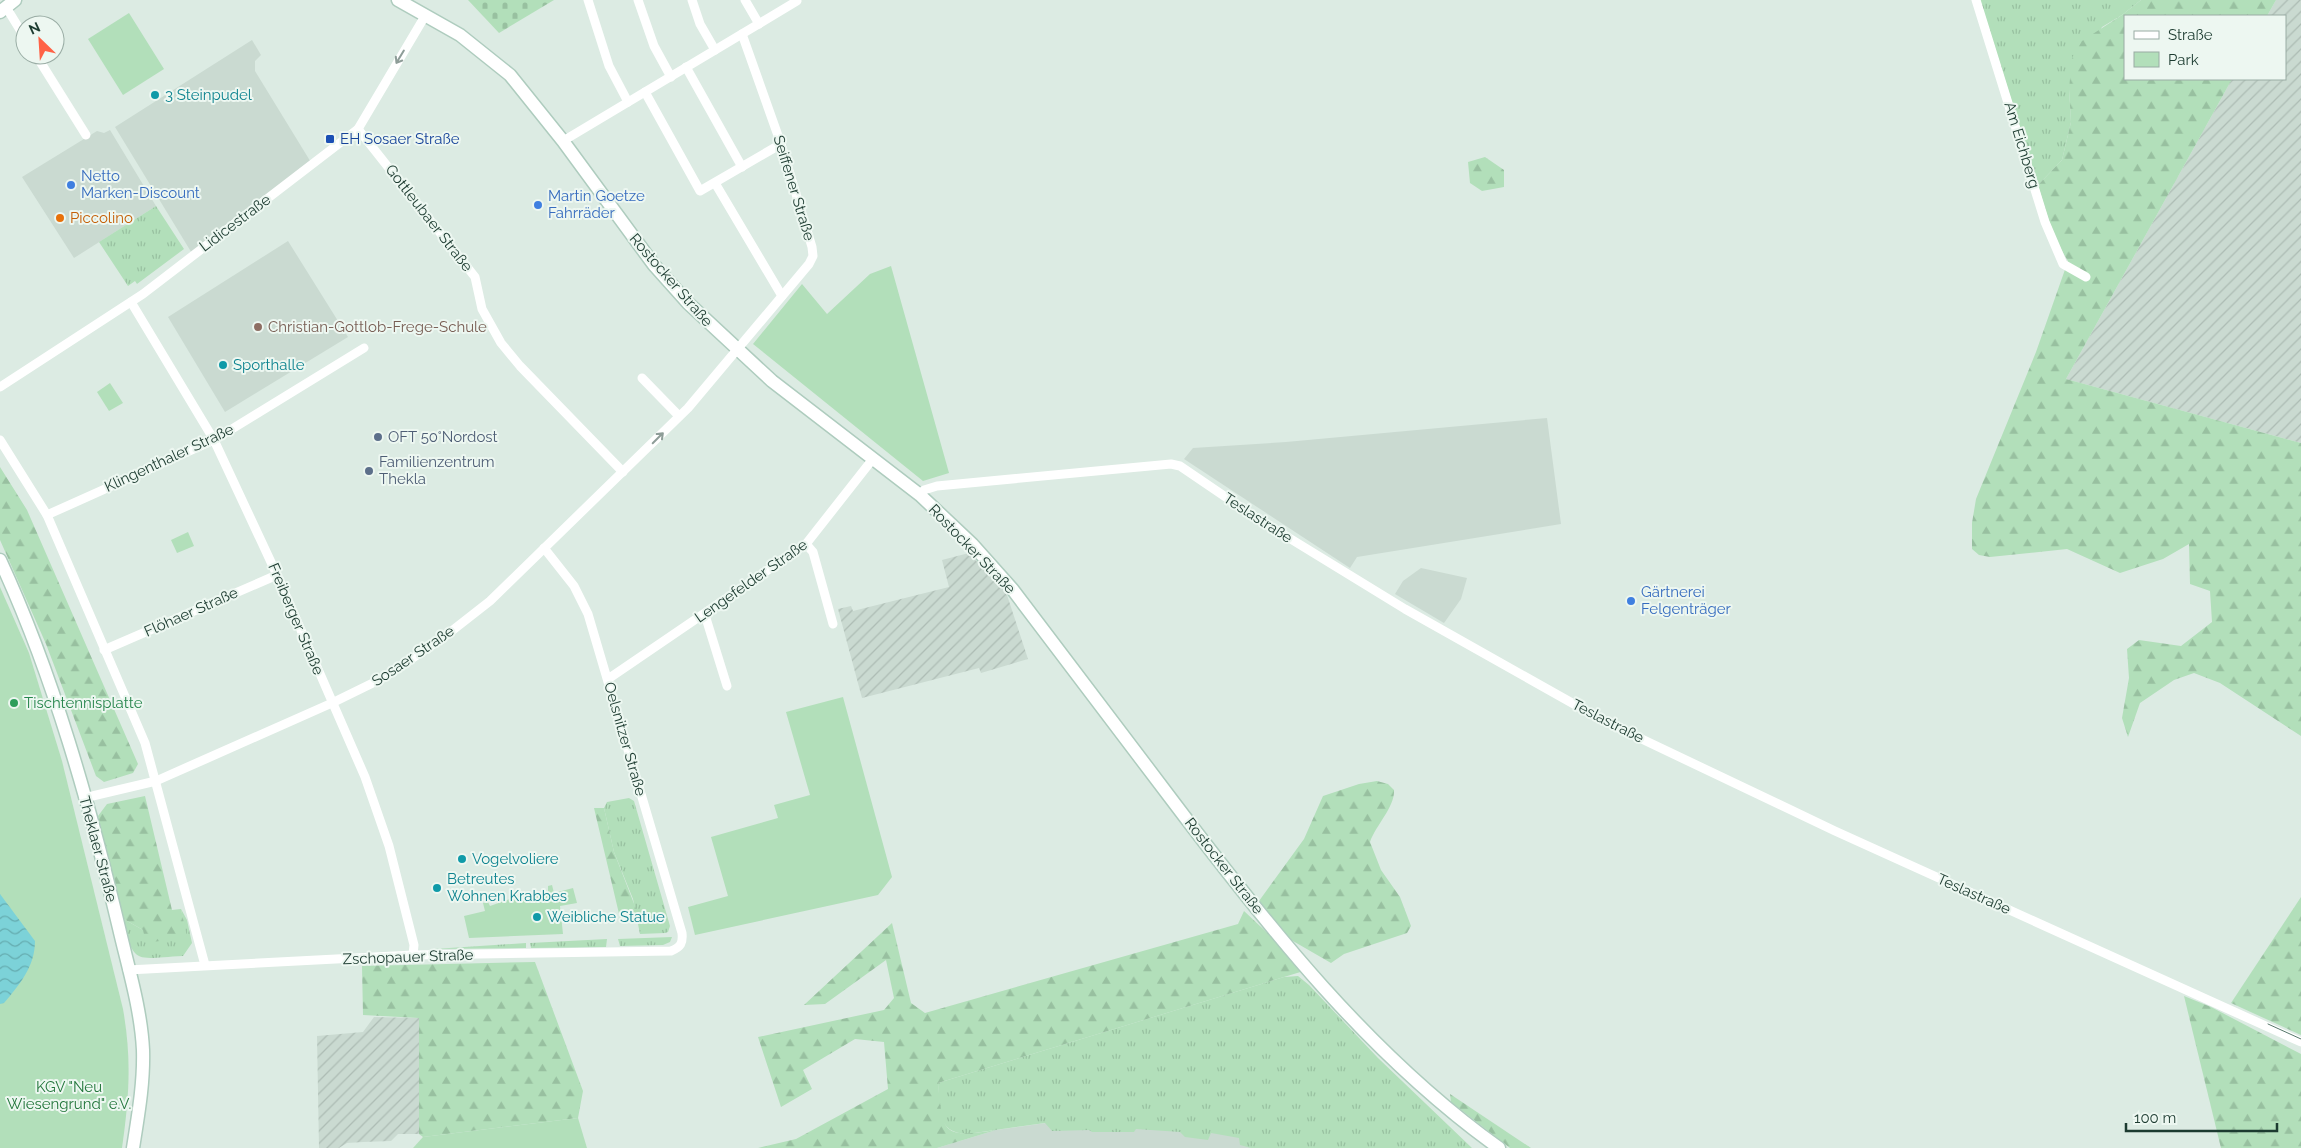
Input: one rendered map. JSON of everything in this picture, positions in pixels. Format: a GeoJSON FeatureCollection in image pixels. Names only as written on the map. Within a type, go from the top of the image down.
{"type":"FeatureCollection","features":[{"type":"Feature","properties":{"kind":"main road","name":"Rostocker Straße"},"geometry":{"type":"LineString","coordinates":[[398,0],[460,35],[510,75],[563,141],[654,266],[688,303],[737,351],[872,460],[920,495],[972,544],[1013,590],[1237,885],[1308,970],[1385,1051],[1458,1116],[1499,1148]]}},
{"type":"Feature","properties":{"kind":"main road","name":"Theklaer Straße"},"geometry":{"type":"LineString","coordinates":[[0,560],[20,603],[34,642],[84,798],[112,897],[143,1048],[133,1148]]}},
{"type":"Feature","properties":{"kind":"street"},"geometry":{"type":"LineString","coordinates":[[588,0],[609,66],[628,102]]}},
{"type":"Feature","properties":{"kind":"street"},"geometry":{"type":"LineString","coordinates":[[638,0],[654,46],[671,77]]}},
{"type":"Feature","properties":{"kind":"street"},"geometry":{"type":"LineString","coordinates":[[692,0],[700,24],[715,50]]}},
{"type":"Feature","properties":{"kind":"street"},"geometry":{"type":"LineString","coordinates":[[745,0],[759,24]]}},
{"type":"Feature","properties":{"kind":"street","name":"Am Eichberg"},"geometry":{"type":"LineString","coordinates":[[1976,0],[2044,222],[2064,264],[2086,277]]}},
{"type":"Feature","properties":{"kind":"street"},"geometry":{"type":"LineString","coordinates":[[563,141],[796,1]]}},
{"type":"Feature","properties":{"kind":"street"},"geometry":{"type":"LineString","coordinates":[[7,6],[15,20]]}},
{"type":"Feature","properties":{"kind":"street","name":"Lidicestraße"},"geometry":{"type":"LineString","coordinates":[[0,387],[131,302],[358,129],[425,16]]}},
{"type":"Feature","properties":{"kind":"street","name":"Seiffener Straße"},"geometry":{"type":"LineString","coordinates":[[737,351],[813,256],[812,247],[781,144],[742,34]]}},
{"type":"Feature","properties":{"kind":"street"},"geometry":{"type":"LineString","coordinates":[[42,65],[86,135]]}},
{"type":"Feature","properties":{"kind":"street"},"geometry":{"type":"LineString","coordinates":[[686,67],[742,167]]}},
{"type":"Feature","properties":{"kind":"street"},"geometry":{"type":"LineString","coordinates":[[645,92],[700,192],[781,144]]}},
{"type":"Feature","properties":{"kind":"street","name":"Gottleubaer Straße"},"geometry":{"type":"LineString","coordinates":[[358,129],[475,277],[482,309],[501,343],[520,366],[623,472]]}},
{"type":"Feature","properties":{"kind":"street"},"geometry":{"type":"LineString","coordinates":[[715,183],[782,296]]}},
{"type":"Feature","properties":{"kind":"street","name":"Freiberger Straße"},"geometry":{"type":"LineString","coordinates":[[131,302],[214,440],[277,575],[332,703],[348,735],[388,842],[414,945],[413,955]]}},
{"type":"Feature","properties":{"kind":"street","name":"Klingenthaler Straße"},"geometry":{"type":"LineString","coordinates":[[47,515],[214,440],[364,348]]}},
{"type":"Feature","properties":{"kind":"street","name":"Sosaer Straße"},"geometry":{"type":"LineString","coordinates":[[84,798],[156,781],[332,703],[384,678],[444,637],[490,601],[623,472],[679,416],[737,351]]}},
{"type":"Feature","properties":{"kind":"street"},"geometry":{"type":"LineString","coordinates":[[642,378],[679,416]]}},
{"type":"Feature","properties":{"kind":"street"},"geometry":{"type":"LineString","coordinates":[[0,440],[47,515],[145,743],[204,965]]}},
{"type":"Feature","properties":{"kind":"street","name":"Lengefelder Straße"},"geometry":{"type":"LineString","coordinates":[[608,680],[806,544],[872,460]]}},
{"type":"Feature","properties":{"kind":"street","name":"Teslastraße"},"geometry":{"type":"LineString","coordinates":[[920,495],[924,490],[936,486],[1171,464],[1180,466],[1255,517],[1405,609],[1604,721],[1844,835],[2301,1042]]}},
{"type":"Feature","properties":{"kind":"street"},"geometry":{"type":"LineString","coordinates":[[806,544],[813,552],[833,624]]}},
{"type":"Feature","properties":{"kind":"street","name":"Oelsnitzer Straße"},"geometry":{"type":"LineString","coordinates":[[544,548],[574,586],[581,598],[608,680],[683,941]]}},
{"type":"Feature","properties":{"kind":"street","name":"Flöhaer Straße"},"geometry":{"type":"LineString","coordinates":[[104,650],[277,575]]}},
{"type":"Feature","properties":{"kind":"street"},"geometry":{"type":"LineString","coordinates":[[705,615],[727,686]]}},
{"type":"Feature","properties":{"kind":"street","name":"Zschopauer Straße"},"geometry":{"type":"LineString","coordinates":[[128,970],[413,955],[672,951],[678,948],[683,941]]}},
{"type":"Feature","properties":{"kind":"shaded area"},"geometry":{"type":"Polygon","coordinates":[[[2276,0],[2301,0],[2301,443],[2066,379],[2231,80],[2286,80],[2286,15],[2268,15],[2276,0]]]}},
{"type":"Feature","properties":{"kind":"shaded area"},"geometry":{"type":"Polygon","coordinates":[[[252,40],[261,55],[255,61],[255,71],[312,164],[193,255],[115,127],[252,40]]]}},
{"type":"Feature","properties":{"kind":"shaded area"},"geometry":{"type":"Polygon","coordinates":[[[110,130],[156,206],[74,258],[22,177],[97,131],[104,133],[110,130]]]}},
{"type":"Feature","properties":{"kind":"shaded area","name":"Christian-Gottlob-Frege-Schule"},"geometry":{"type":"Polygon","coordinates":[[[288,241],[348,337],[225,412],[168,317],[288,241]]]}},
{"type":"Feature","properties":{"kind":"shaded area"},"geometry":{"type":"Polygon","coordinates":[[[1547,418],[1561,524],[1357,557],[1350,568],[1184,459],[1193,448],[1286,442],[1547,418]]]}},
{"type":"Feature","properties":{"kind":"shaded area"},"geometry":{"type":"Polygon","coordinates":[[[969,553],[1007,595],[1028,659],[981,673],[979,668],[862,698],[838,609],[851,606],[853,611],[949,587],[942,560],[969,553]]]}},
{"type":"Feature","properties":{"kind":"shaded area"},"geometry":{"type":"Polygon","coordinates":[[[1421,568],[1467,578],[1461,599],[1444,623],[1395,594],[1403,581],[1421,568]]]}},
{"type":"Feature","properties":{"kind":"shaded area"},"geometry":{"type":"Polygon","coordinates":[[[374,1017],[419,1018],[419,1134],[398,1134],[391,1141],[347,1143],[339,1148],[319,1148],[317,1036],[363,1032],[374,1017]]]}},
{"type":"Feature","properties":{"kind":"shaded area"},"geometry":{"type":"Polygon","coordinates":[[[1166,1122],[1300,1148],[937,1148],[996,1130],[1046,1123],[1166,1122]]]}},
{"type":"Feature","properties":{"kind":"green space"},"geometry":{"type":"Polygon","coordinates":[[[468,0],[554,0],[499,33],[468,0]]]}},
{"type":"Feature","properties":{"kind":"green space"},"geometry":{"type":"Polygon","coordinates":[[[1980,0],[2141,0],[2122,15],[2102,27],[2069,89],[2071,122],[2062,160],[2038,185],[1980,0]]]}},
{"type":"Feature","properties":{"kind":"green space"},"geometry":{"type":"Polygon","coordinates":[[[2141,0],[2276,0],[2268,15],[2124,15],[2124,80],[2231,80],[2066,379],[2301,443],[2301,736],[2220,683],[2194,673],[2174,680],[2140,703],[2128,737],[2122,718],[2129,678],[2127,649],[2139,640],[2181,646],[2212,622],[2210,591],[2190,584],[2189,544],[2163,559],[2120,573],[2067,549],[1990,557],[1979,555],[1972,549],[1972,523],[1976,499],[2036,352],[2068,261],[2054,234],[2038,185],[2062,160],[2071,122],[2069,89],[2072,58],[2082,41],[2141,0]]]}},
{"type":"Feature","properties":{"kind":"green space"},"geometry":{"type":"Polygon","coordinates":[[[129,13],[164,69],[123,95],[88,39],[129,13]]]}},
{"type":"Feature","properties":{"kind":"green space"},"geometry":{"type":"Polygon","coordinates":[[[1485,157],[1504,170],[1504,187],[1482,191],[1470,183],[1468,162],[1485,157]]]}},
{"type":"Feature","properties":{"kind":"green space"},"geometry":{"type":"Polygon","coordinates":[[[156,206],[184,249],[137,284],[135,281],[128,286],[99,242],[156,206]]]}},
{"type":"Feature","properties":{"kind":"green space"},"geometry":{"type":"Polygon","coordinates":[[[891,266],[949,473],[923,481],[753,344],[802,284],[827,314],[870,274],[891,266]]]}},
{"type":"Feature","properties":{"kind":"green space"},"geometry":{"type":"Polygon","coordinates":[[[110,383],[123,403],[109,411],[97,392],[110,383]]]}},
{"type":"Feature","properties":{"kind":"green space"},"geometry":{"type":"Polygon","coordinates":[[[0,467],[27,510],[138,764],[133,773],[104,782],[96,776],[46,644],[0,540],[0,467]]]}},
{"type":"Feature","properties":{"kind":"green space"},"geometry":{"type":"Polygon","coordinates":[[[188,532],[194,546],[177,553],[171,540],[188,532]]]}},
{"type":"Feature","properties":{"kind":"green space","name":"KGV \"Neu Wiesengrund\" e.V."},"geometry":{"type":"Polygon","coordinates":[[[0,587],[29,653],[62,761],[123,1009],[128,1045],[128,1079],[122,1148],[0,1148],[0,587]]]}},
{"type":"Feature","properties":{"kind":"green space"},"geometry":{"type":"Polygon","coordinates":[[[843,697],[892,877],[878,895],[695,935],[688,907],[728,896],[711,837],[778,818],[774,805],[810,795],[786,712],[843,697]]]}},
{"type":"Feature","properties":{"kind":"green space"},"geometry":{"type":"Polygon","coordinates":[[[1377,781],[1388,784],[1394,790],[1394,796],[1370,842],[1381,870],[1400,897],[1411,926],[1407,933],[1344,954],[1331,963],[1286,937],[1259,901],[1304,839],[1323,796],[1359,784],[1377,781]]]}},
{"type":"Feature","properties":{"kind":"green space"},"geometry":{"type":"Polygon","coordinates":[[[145,796],[172,910],[181,909],[187,937],[146,943],[143,930],[122,918],[98,816],[107,804],[145,796]]]}},
{"type":"Feature","properties":{"kind":"green space"},"geometry":{"type":"Polygon","coordinates":[[[629,798],[634,801],[670,926],[668,932],[665,933],[640,934],[633,899],[614,852],[604,808],[607,802],[629,798]]]}},
{"type":"Feature","properties":{"kind":"green space"},"geometry":{"type":"Polygon","coordinates":[[[594,808],[604,808],[614,852],[638,914],[620,918],[594,808]]]}},
{"type":"Feature","properties":{"kind":"green space"},"geometry":{"type":"Polygon","coordinates":[[[552,885],[554,893],[573,888],[577,903],[560,906],[563,934],[469,938],[464,916],[485,911],[483,903],[488,902],[490,906],[527,893],[528,896],[548,891],[548,886],[552,885]]]}},
{"type":"Feature","properties":{"kind":"green space"},"geometry":{"type":"Polygon","coordinates":[[[2301,897],[2301,1035],[2231,1003],[2301,897]]]}},
{"type":"Feature","properties":{"kind":"green space"},"geometry":{"type":"Polygon","coordinates":[[[181,909],[187,920],[192,943],[183,956],[146,958],[134,952],[126,934],[122,918],[143,930],[186,937],[181,909]]]}},
{"type":"Feature","properties":{"kind":"green space"},"geometry":{"type":"Polygon","coordinates":[[[1244,911],[1307,970],[938,1083],[942,1113],[949,1129],[965,1133],[996,1130],[937,1148],[758,1148],[796,1139],[888,1089],[884,1042],[855,1039],[803,1070],[812,1089],[781,1107],[758,1037],[884,1010],[894,998],[886,960],[825,1004],[804,1005],[892,923],[911,1003],[925,1013],[1238,924],[1244,911]]]}},
{"type":"Feature","properties":{"kind":"green space"},"geometry":{"type":"Polygon","coordinates":[[[672,937],[670,942],[663,945],[620,946],[618,939],[672,937]]]}},
{"type":"Feature","properties":{"kind":"green space"},"geometry":{"type":"Polygon","coordinates":[[[607,939],[606,947],[531,948],[530,943],[607,939]]]}},
{"type":"Feature","properties":{"kind":"green space"},"geometry":{"type":"Polygon","coordinates":[[[526,943],[526,948],[434,949],[526,943]]]}},
{"type":"Feature","properties":{"kind":"green space"},"geometry":{"type":"Polygon","coordinates":[[[535,962],[583,1091],[578,1118],[423,1137],[419,1134],[419,1018],[363,1015],[362,966],[535,962]]]}},
{"type":"Feature","properties":{"kind":"green space"},"geometry":{"type":"Polygon","coordinates":[[[1298,976],[1309,985],[1378,1058],[1472,1148],[1251,1148],[1240,1145],[1239,1138],[1211,1133],[1208,1140],[1185,1137],[1180,1132],[1136,1129],[1134,1132],[1052,1131],[1045,1123],[967,1134],[957,1133],[950,1129],[942,1117],[938,1083],[1284,977],[1298,976]]]}},
{"type":"Feature","properties":{"kind":"green space"},"geometry":{"type":"Polygon","coordinates":[[[2184,996],[2211,1007],[2301,1054],[2301,1148],[2221,1148],[2184,996]]]}},
{"type":"Feature","properties":{"kind":"green space"},"geometry":{"type":"Polygon","coordinates":[[[1450,1094],[1531,1148],[1510,1148],[1451,1102],[1450,1094]]]}},
{"type":"Feature","properties":{"kind":"green space"},"geometry":{"type":"Polygon","coordinates":[[[578,1118],[587,1148],[413,1148],[423,1137],[578,1118]]]}},
{"type":"Feature","properties":{"kind":"water"},"geometry":{"type":"Polygon","coordinates":[[[0,894],[35,941],[32,959],[26,974],[4,1003],[0,1004],[0,894]]]}},
{"type":"Feature","properties":{"kind":"tram line"},"geometry":{"type":"LineString","coordinates":[[2268,1024],[2301,1039]]}},
{"type":"Feature","properties":{"kind":"place","name":"3 Steinpudel"},"geometry":{"type":"Point","coordinates":[155,95]}},
{"type":"Feature","properties":{"kind":"place","name":"EH Sosaer Straße"},"geometry":{"type":"Point","coordinates":[330,139]}},
{"type":"Feature","properties":{"kind":"place","name":"Netto Marken-Discount"},"geometry":{"type":"Point","coordinates":[71,185]}},
{"type":"Feature","properties":{"kind":"place","name":"Martin Goetze Fahrräder"},"geometry":{"type":"Point","coordinates":[538,205]}},
{"type":"Feature","properties":{"kind":"place","name":"Piccolino"},"geometry":{"type":"Point","coordinates":[60,218]}},
{"type":"Feature","properties":{"kind":"place","name":"Christian-Gottlob-Frege-Schule"},"geometry":{"type":"Point","coordinates":[258,327]}},
{"type":"Feature","properties":{"kind":"place","name":"Sporthalle"},"geometry":{"type":"Point","coordinates":[223,365]}},
{"type":"Feature","properties":{"kind":"place","name":"OFT 50°Nordost"},"geometry":{"type":"Point","coordinates":[378,437]}},
{"type":"Feature","properties":{"kind":"place","name":"Familienzentrum Thekla"},"geometry":{"type":"Point","coordinates":[369,471]}},
{"type":"Feature","properties":{"kind":"place","name":"Gärtnerei Felgenträger"},"geometry":{"type":"Point","coordinates":[1631,601]}},
{"type":"Feature","properties":{"kind":"place","name":"Tischtennisplatte"},"geometry":{"type":"Point","coordinates":[14,703]}},
{"type":"Feature","properties":{"kind":"place","name":"Vogelvoliere"},"geometry":{"type":"Point","coordinates":[462,859]}},
{"type":"Feature","properties":{"kind":"place","name":"Betreutes Wohnen Krabbes"},"geometry":{"type":"Point","coordinates":[437,888]}},
{"type":"Feature","properties":{"kind":"place","name":"Weibliche Statue"},"geometry":{"type":"Point","coordinates":[537,917]}}]}
